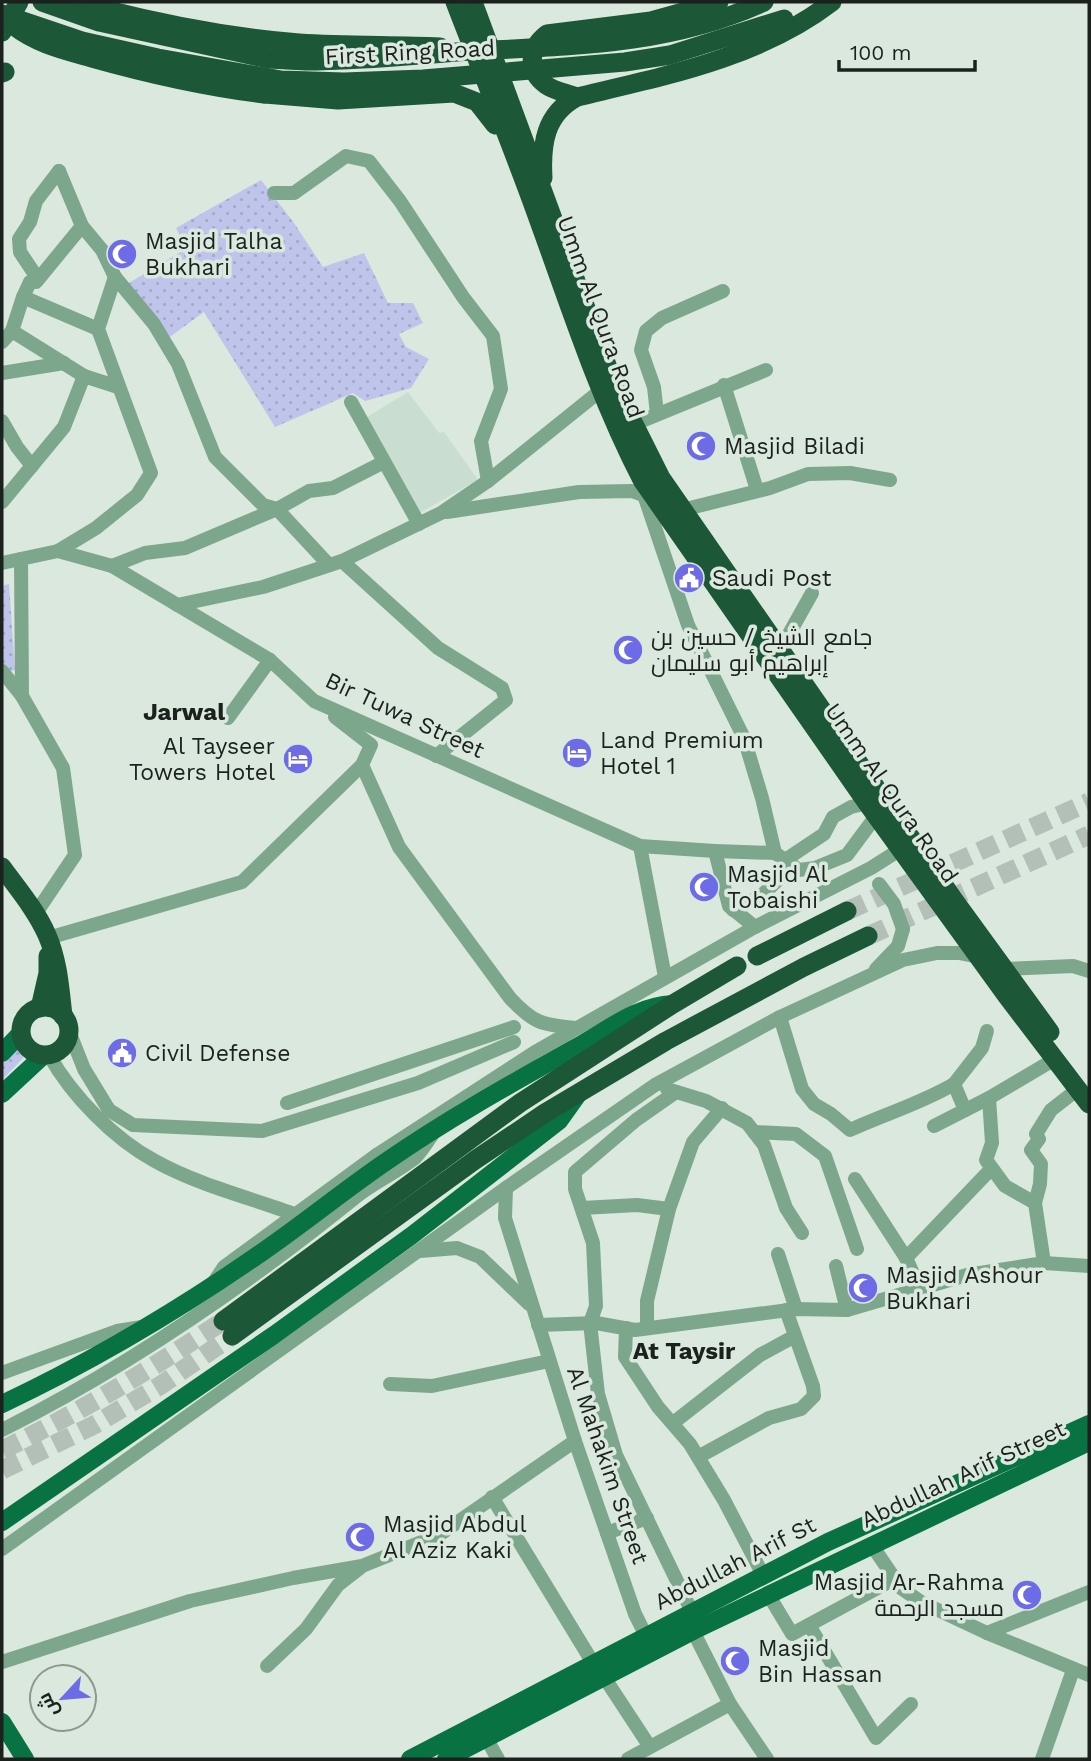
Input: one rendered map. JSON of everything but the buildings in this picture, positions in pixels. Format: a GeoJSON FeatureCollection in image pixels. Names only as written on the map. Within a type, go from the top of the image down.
{"type":"FeatureCollection","features":[{"type":"Feature","properties":{"kind":"highway"},"geometry":{"type":"LineString","coordinates":[[2,32],[19,2]]}},
{"type":"Feature","properties":{"kind":"highway","name":"First Ring Road"},"geometry":{"type":"LineString","coordinates":[[42,2],[99,22],[269,59],[345,61],[626,41],[681,32],[731,17],[764,2]]}},
{"type":"Feature","properties":{"kind":"highway"},"geometry":{"type":"LineString","coordinates":[[77,2],[200,31],[259,39],[440,47],[468,52]]}},
{"type":"Feature","properties":{"kind":"highway","name":"Umm Al Qura Road"},"geometry":{"type":"LineString","coordinates":[[455,2],[614,384],[632,425],[661,478],[1004,969],[1085,1095]]}},
{"type":"Feature","properties":{"kind":"highway"},"geometry":{"type":"LineString","coordinates":[[577,97],[547,86],[536,74],[531,59],[536,43],[547,34],[651,21],[719,2]]}},
{"type":"Feature","properties":{"kind":"highway","name":"First Ring Road"},"geometry":{"type":"LineString","coordinates":[[2,15],[82,41],[158,58],[281,80],[344,82],[422,79],[625,62],[670,55],[788,25],[819,2]]}},
{"type":"Feature","properties":{"kind":"highway"},"geometry":{"type":"LineString","coordinates":[[538,197],[544,135],[550,120],[568,102],[577,97],[679,73],[738,53],[832,2]]}},
{"type":"Feature","properties":{"kind":"highway","name":"Umm Al Qura Road"},"geometry":{"type":"LineString","coordinates":[[475,3],[600,391],[650,498],[979,957],[1085,1095]]}},
{"type":"Feature","properties":{"kind":"highway"},"geometry":{"type":"LineString","coordinates":[[2,15],[21,32],[43,44],[128,68],[215,88],[338,100],[454,93],[477,102],[495,124],[538,197]]}},
{"type":"Feature","properties":{"kind":"highway"},"geometry":{"type":"LineString","coordinates":[[650,498],[682,510]]}},
{"type":"Feature","properties":{"kind":"highway"},"geometry":{"type":"LineString","coordinates":[[2,867],[36,913],[48,938],[60,981],[66,1023],[63,1046],[47,1055],[31,1051],[26,1046],[21,1033],[28,1014],[40,1008],[52,1009],[66,1023]]}},
{"type":"Feature","properties":{"kind":"highway"},"geometry":{"type":"LineString","coordinates":[[757,956],[847,911]]}},
{"type":"Feature","properties":{"kind":"highway"},"geometry":{"type":"LineString","coordinates":[[737,966],[520,1103],[227,1329],[475,1160],[579,1093],[666,1041],[868,936]]}},
{"type":"Feature","properties":{"kind":"highway"},"geometry":{"type":"LineString","coordinates":[[40,1008],[48,973],[48,938]]}},
{"type":"Feature","properties":{"kind":"main road"},"geometry":{"type":"LineString","coordinates":[[2,1404],[66,1374],[211,1286],[299,1226],[386,1161],[437,1129],[627,1016],[657,1005],[673,1004]]}},
{"type":"Feature","properties":{"kind":"main road"},"geometry":{"type":"LineString","coordinates":[[2,1053],[21,1033]]}},
{"type":"Feature","properties":{"kind":"main road"},"geometry":{"type":"LineString","coordinates":[[2,1094],[47,1055]]}},
{"type":"Feature","properties":{"kind":"main road"},"geometry":{"type":"LineString","coordinates":[[7,1518],[274,1335],[411,1236],[559,1121],[579,1093]]}},
{"type":"Feature","properties":{"kind":"main road","name":"Abdullah Arif St"},"geometry":{"type":"LineString","coordinates":[[410,1759],[598,1670],[646,1636],[690,1620],[764,1575],[828,1542],[1089,1424]]}},
{"type":"Feature","properties":{"kind":"main road","name":"Abdullah Arif Street"},"geometry":{"type":"LineString","coordinates":[[446,1759],[690,1620],[768,1594],[1089,1442]]}},
{"type":"Feature","properties":{"kind":"main road"},"geometry":{"type":"LineString","coordinates":[[2,1722],[25,1759]]}},
{"type":"Feature","properties":{"kind":"street"},"geometry":{"type":"LineString","coordinates":[[274,193],[294,193],[346,156],[369,161],[400,201],[463,298],[493,336],[500,389],[481,441],[488,481]]}},
{"type":"Feature","properties":{"kind":"street"},"geometry":{"type":"LineString","coordinates":[[38,279],[20,252],[19,239],[30,222],[36,201],[59,171],[82,226],[102,250],[115,277],[155,324],[178,364],[215,457],[263,505],[277,509],[335,563],[438,648],[502,688],[506,700],[436,756]]}},
{"type":"Feature","properties":{"kind":"street"},"geometry":{"type":"LineString","coordinates":[[2,342],[12,331],[30,282],[38,279],[82,226]]}},
{"type":"Feature","properties":{"kind":"street"},"geometry":{"type":"LineString","coordinates":[[58,551],[96,528],[137,495],[151,473],[98,329],[115,277]]}},
{"type":"Feature","properties":{"kind":"street"},"geometry":{"type":"LineString","coordinates":[[657,414],[654,387],[641,350],[646,331],[662,318],[723,291]]}},
{"type":"Feature","properties":{"kind":"street"},"geometry":{"type":"LineString","coordinates":[[23,298],[98,329]]}},
{"type":"Feature","properties":{"kind":"street"},"geometry":{"type":"LineString","coordinates":[[12,331],[84,376],[118,387]]}},
{"type":"Feature","properties":{"kind":"street"},"geometry":{"type":"LineString","coordinates":[[2,373],[64,363]]}},
{"type":"Feature","properties":{"kind":"street"},"geometry":{"type":"LineString","coordinates":[[632,425],[766,370]]}},
{"type":"Feature","properties":{"kind":"street"},"geometry":{"type":"LineString","coordinates":[[2,502],[64,427],[84,376]]}},
{"type":"Feature","properties":{"kind":"street"},"geometry":{"type":"LineString","coordinates":[[724,385],[757,490]]}},
{"type":"Feature","properties":{"kind":"street"},"geometry":{"type":"LineString","coordinates":[[177,605],[262,587],[335,563],[441,513],[488,481],[600,391]]}},
{"type":"Feature","properties":{"kind":"street"},"geometry":{"type":"LineString","coordinates":[[351,402],[419,524]]}},
{"type":"Feature","properties":{"kind":"street"},"geometry":{"type":"LineString","coordinates":[[2,421],[32,466]]}},
{"type":"Feature","properties":{"kind":"street"},"geometry":{"type":"LineString","coordinates":[[112,566],[145,553],[186,548],[277,509],[309,491],[333,488],[384,462]]}},
{"type":"Feature","properties":{"kind":"street"},"geometry":{"type":"LineString","coordinates":[[682,510],[808,474],[850,473],[890,481]]}},
{"type":"Feature","properties":{"kind":"street"},"geometry":{"type":"LineString","coordinates":[[441,513],[579,492],[632,491],[650,498],[688,625],[744,738],[784,860]]}},
{"type":"Feature","properties":{"kind":"street","name":"Bir Tuwa Street"},"geometry":{"type":"LineString","coordinates":[[2,563],[58,551],[112,566],[270,660],[314,701],[640,846],[715,851],[784,860],[799,870],[815,868],[847,855],[872,809]]}},
{"type":"Feature","properties":{"kind":"street"},"geometry":{"type":"LineString","coordinates":[[20,559],[22,696]]}},
{"type":"Feature","properties":{"kind":"street"},"geometry":{"type":"LineString","coordinates":[[780,650],[812,593]]}},
{"type":"Feature","properties":{"kind":"street"},"geometry":{"type":"LineString","coordinates":[[228,718],[270,660]]}},
{"type":"Feature","properties":{"kind":"street"},"geometry":{"type":"LineString","coordinates":[[2,671],[22,696],[63,768],[75,855],[36,913]]}},
{"type":"Feature","properties":{"kind":"street"},"geometry":{"type":"LineString","coordinates":[[48,938],[242,882],[362,765],[371,745],[314,701]]}},
{"type":"Feature","properties":{"kind":"street"},"geometry":{"type":"LineString","coordinates":[[362,765],[399,848],[510,998],[523,1012],[546,1026],[577,1028]]}},
{"type":"Feature","properties":{"kind":"street"},"geometry":{"type":"LineString","coordinates":[[733,910],[761,896],[784,860],[824,834],[833,817],[851,807],[872,809]]}},
{"type":"Feature","properties":{"kind":"street"},"geometry":{"type":"LineString","coordinates":[[640,846],[665,977]]}},
{"type":"Feature","properties":{"kind":"street"},"geometry":{"type":"LineString","coordinates":[[211,1286],[224,1267],[378,1154],[512,1067],[665,977],[843,883],[901,849]]}},
{"type":"Feature","properties":{"kind":"street"},"geometry":{"type":"LineString","coordinates":[[715,851],[729,906],[755,928]]}},
{"type":"Feature","properties":{"kind":"street"},"geometry":{"type":"LineString","coordinates":[[843,883],[866,879],[879,884],[894,904],[903,929],[898,946],[870,975]]}},
{"type":"Feature","properties":{"kind":"street"},"geometry":{"type":"LineString","coordinates":[[2,1549],[506,1188],[656,1086],[780,1017],[903,960],[937,953],[979,957]]}},
{"type":"Feature","properties":{"kind":"street"},"geometry":{"type":"LineString","coordinates":[[1004,969],[1073,966],[1089,971]]}},
{"type":"Feature","properties":{"kind":"street"},"geometry":{"type":"LineString","coordinates":[[510,998],[514,1012],[512,1067]]}},
{"type":"Feature","properties":{"kind":"street"},"geometry":{"type":"LineString","coordinates":[[780,1017],[802,1089],[814,1104],[850,1130],[932,1097],[954,1084],[982,1048],[987,1031]]}},
{"type":"Feature","properties":{"kind":"street"},"geometry":{"type":"LineString","coordinates":[[66,1023],[105,1115],[133,1125],[262,1131],[418,1083],[514,1035]]}},
{"type":"Feature","properties":{"kind":"street"},"geometry":{"type":"LineString","coordinates":[[288,1103],[514,1035]]}},
{"type":"Feature","properties":{"kind":"street"},"geometry":{"type":"LineString","coordinates":[[47,1055],[65,1080],[154,1161],[297,1215]]}},
{"type":"Feature","properties":{"kind":"street"},"geometry":{"type":"LineString","coordinates":[[934,1126],[989,1098],[1055,1059]]}},
{"type":"Feature","properties":{"kind":"street"},"geometry":{"type":"LineString","coordinates":[[954,1084],[965,1110]]}},
{"type":"Feature","properties":{"kind":"street"},"geometry":{"type":"LineString","coordinates":[[656,1086],[722,1108],[747,1123],[764,1145],[786,1209],[802,1233]]}},
{"type":"Feature","properties":{"kind":"street"},"geometry":{"type":"LineString","coordinates":[[676,1092],[636,1120],[575,1172],[576,1189],[593,1243],[596,1306],[590,1323],[598,1394],[616,1455],[690,1620],[730,1704],[767,1759]]}},
{"type":"Feature","properties":{"kind":"street"},"geometry":{"type":"LineString","coordinates":[[1044,1263],[1035,1203],[1041,1164],[1031,1150],[1039,1139],[1035,1133],[1051,1110],[1085,1095]]}},
{"type":"Feature","properties":{"kind":"street"},"geometry":{"type":"LineString","coordinates":[[989,1098],[992,1143],[986,1160],[1005,1186],[1035,1203]]}},
{"type":"Feature","properties":{"kind":"street"},"geometry":{"type":"LineString","coordinates":[[647,1328],[647,1301],[669,1209],[693,1142],[722,1108]]}},
{"type":"Feature","properties":{"kind":"street"},"geometry":{"type":"LineString","coordinates":[[2,1430],[92,1382],[286,1254],[362,1193],[416,1157],[437,1129]]}},
{"type":"Feature","properties":{"kind":"street"},"geometry":{"type":"LineString","coordinates":[[754,1132],[796,1133],[825,1156],[857,1249]]}},
{"type":"Feature","properties":{"kind":"street"},"geometry":{"type":"LineString","coordinates":[[906,1258],[991,1168]]}},
{"type":"Feature","properties":{"kind":"street"},"geometry":{"type":"LineString","coordinates":[[855,1180],[906,1258],[920,1289]]}},
{"type":"Feature","properties":{"kind":"street","name":"Al Mahakim Street"},"geometry":{"type":"LineString","coordinates":[[506,1188],[505,1218],[532,1306],[575,1441],[635,1614],[646,1636]]}},
{"type":"Feature","properties":{"kind":"street"},"geometry":{"type":"LineString","coordinates":[[582,1208],[638,1205],[669,1209]]}},
{"type":"Feature","properties":{"kind":"street"},"geometry":{"type":"LineString","coordinates":[[418,1251],[457,1248],[480,1257],[532,1306]]}},
{"type":"Feature","properties":{"kind":"street"},"geometry":{"type":"LineString","coordinates":[[698,1457],[769,1418],[801,1409],[814,1396],[795,1336],[778,1254]]}},
{"type":"Feature","properties":{"kind":"street"},"geometry":{"type":"LineString","coordinates":[[538,1325],[590,1323],[647,1328],[791,1309],[848,1310],[967,1275],[1044,1263],[1089,1266]]}},
{"type":"Feature","properties":{"kind":"street"},"geometry":{"type":"LineString","coordinates":[[836,1266],[848,1310]]}},
{"type":"Feature","properties":{"kind":"street"},"geometry":{"type":"LineString","coordinates":[[2,1373],[117,1331],[143,1327]]}},
{"type":"Feature","properties":{"kind":"street"},"geometry":{"type":"LineString","coordinates":[[626,1328],[625,1357],[658,1407],[691,1444],[764,1575]]}},
{"type":"Feature","properties":{"kind":"street"},"geometry":{"type":"LineString","coordinates":[[673,1423],[760,1355],[795,1336]]}},
{"type":"Feature","properties":{"kind":"street"},"geometry":{"type":"LineString","coordinates":[[390,1384],[432,1386],[550,1361]]}},
{"type":"Feature","properties":{"kind":"street"},"geometry":{"type":"LineString","coordinates":[[2,1662],[190,1601],[362,1566],[439,1535],[575,1441]]}},
{"type":"Feature","properties":{"kind":"street"},"geometry":{"type":"LineString","coordinates":[[492,1497],[598,1670],[650,1748]]}},
{"type":"Feature","properties":{"kind":"street"},"geometry":{"type":"LineString","coordinates":[[607,1533],[646,1518]]}},
{"type":"Feature","properties":{"kind":"street"},"geometry":{"type":"LineString","coordinates":[[871,1544],[901,1588],[920,1602],[1089,1675]]}},
{"type":"Feature","properties":{"kind":"street"},"geometry":{"type":"LineString","coordinates":[[267,1666],[306,1629],[338,1585],[362,1566]]}},
{"type":"Feature","properties":{"kind":"street"},"geometry":{"type":"LineString","coordinates":[[768,1594],[792,1634],[894,1579]]}},
{"type":"Feature","properties":{"kind":"street"},"geometry":{"type":"LineString","coordinates":[[987,1633],[1089,1592]]}},
{"type":"Feature","properties":{"kind":"street"},"geometry":{"type":"LineString","coordinates":[[809,1625],[876,1738],[911,1704]]}},
{"type":"Feature","properties":{"kind":"street"},"geometry":{"type":"LineString","coordinates":[[1042,1759],[1073,1670]]}},
{"type":"Feature","properties":{"kind":"street"},"geometry":{"type":"LineString","coordinates":[[628,1759],[730,1704]]}},
{"type":"Feature","properties":{"kind":"street"},"geometry":{"type":"LineString","coordinates":[[486,1738],[498,1759]]}},
{"type":"Feature","properties":{"kind":"shaded area"},"geometry":{"type":"Polygon","coordinates":[[[261,180],[323,267],[364,253],[388,303],[413,303],[423,323],[399,334],[406,347],[429,359],[411,388],[365,401],[353,393],[275,427],[204,312],[167,339],[129,283],[187,248],[176,228],[261,180]]]}},
{"type":"Feature","properties":{"kind":"shaded area"},"geometry":{"type":"Polygon","coordinates":[[[408,392],[439,433],[444,432],[478,480],[419,513],[367,417],[408,392]]]}},
{"type":"Feature","properties":{"kind":"shaded area"},"geometry":{"type":"Polygon","coordinates":[[[9,584],[15,670],[7,672],[2,665],[2,586],[9,584]]]}},
{"type":"Feature","properties":{"kind":"shaded area"},"geometry":{"type":"Polygon","coordinates":[[[18,1046],[27,1054],[2,1080],[4,1060],[9,1052],[18,1046]]]}},
{"type":"Feature","properties":{"kind":"tunnel"},"geometry":{"type":"LineString","coordinates":[[847,911],[1089,802]]}},
{"type":"Feature","properties":{"kind":"tunnel"},"geometry":{"type":"LineString","coordinates":[[868,936],[1089,835]]}},
{"type":"Feature","properties":{"kind":"tunnel"},"geometry":{"type":"LineString","coordinates":[[2,1450],[115,1389],[223,1321]]}},
{"type":"Feature","properties":{"kind":"tunnel"},"geometry":{"type":"LineString","coordinates":[[2,1470],[94,1425],[161,1385],[232,1336]]}},
{"type":"Feature","properties":{"kind":"place","name":"Masjid Talha Bukhari"},"geometry":{"type":"Point","coordinates":[122,254]}},
{"type":"Feature","properties":{"kind":"place","name":"Masjid Biladi"},"geometry":{"type":"Point","coordinates":[701,446]}},
{"type":"Feature","properties":{"kind":"place","name":"Saudi Post"},"geometry":{"type":"Point","coordinates":[689,578]}},
{"type":"Feature","properties":{"kind":"place","name":"جامع الشيخ / حسين بن إبراهيم أبو سليمان"},"geometry":{"type":"Point","coordinates":[628,650]}},
{"type":"Feature","properties":{"kind":"place","name":"Land Premium Hotel 1"},"geometry":{"type":"Point","coordinates":[577,753]}},
{"type":"Feature","properties":{"kind":"place","name":"Al Tayseer Towers Hotel"},"geometry":{"type":"Point","coordinates":[298,759]}},
{"type":"Feature","properties":{"kind":"place","name":"Masjid Al Tobaishi"},"geometry":{"type":"Point","coordinates":[704,887]}},
{"type":"Feature","properties":{"kind":"place","name":"Civil Defense"},"geometry":{"type":"Point","coordinates":[122,1053]}},
{"type":"Feature","properties":{"kind":"place","name":"Masjid Ashour Bukhari"},"geometry":{"type":"Point","coordinates":[863,1288]}},
{"type":"Feature","properties":{"kind":"place","name":"Masjid Abdul Al Aziz Kaki"},"geometry":{"type":"Point","coordinates":[360,1537]}},
{"type":"Feature","properties":{"kind":"place","name":"Masjid Ar-Rahma مسجد الرحمة"},"geometry":{"type":"Point","coordinates":[1027,1595]}},
{"type":"Feature","properties":{"kind":"place","name":"Masjid Bin Hassan"},"geometry":{"type":"Point","coordinates":[735,1661]}},
{"type":"Feature","properties":{"kind":"district","name":"Jarwal"},"geometry":{"type":"Point","coordinates":[184,712]}},
{"type":"Feature","properties":{"kind":"district","name":"At Taysir"},"geometry":{"type":"Point","coordinates":[684,1351]}}]}
